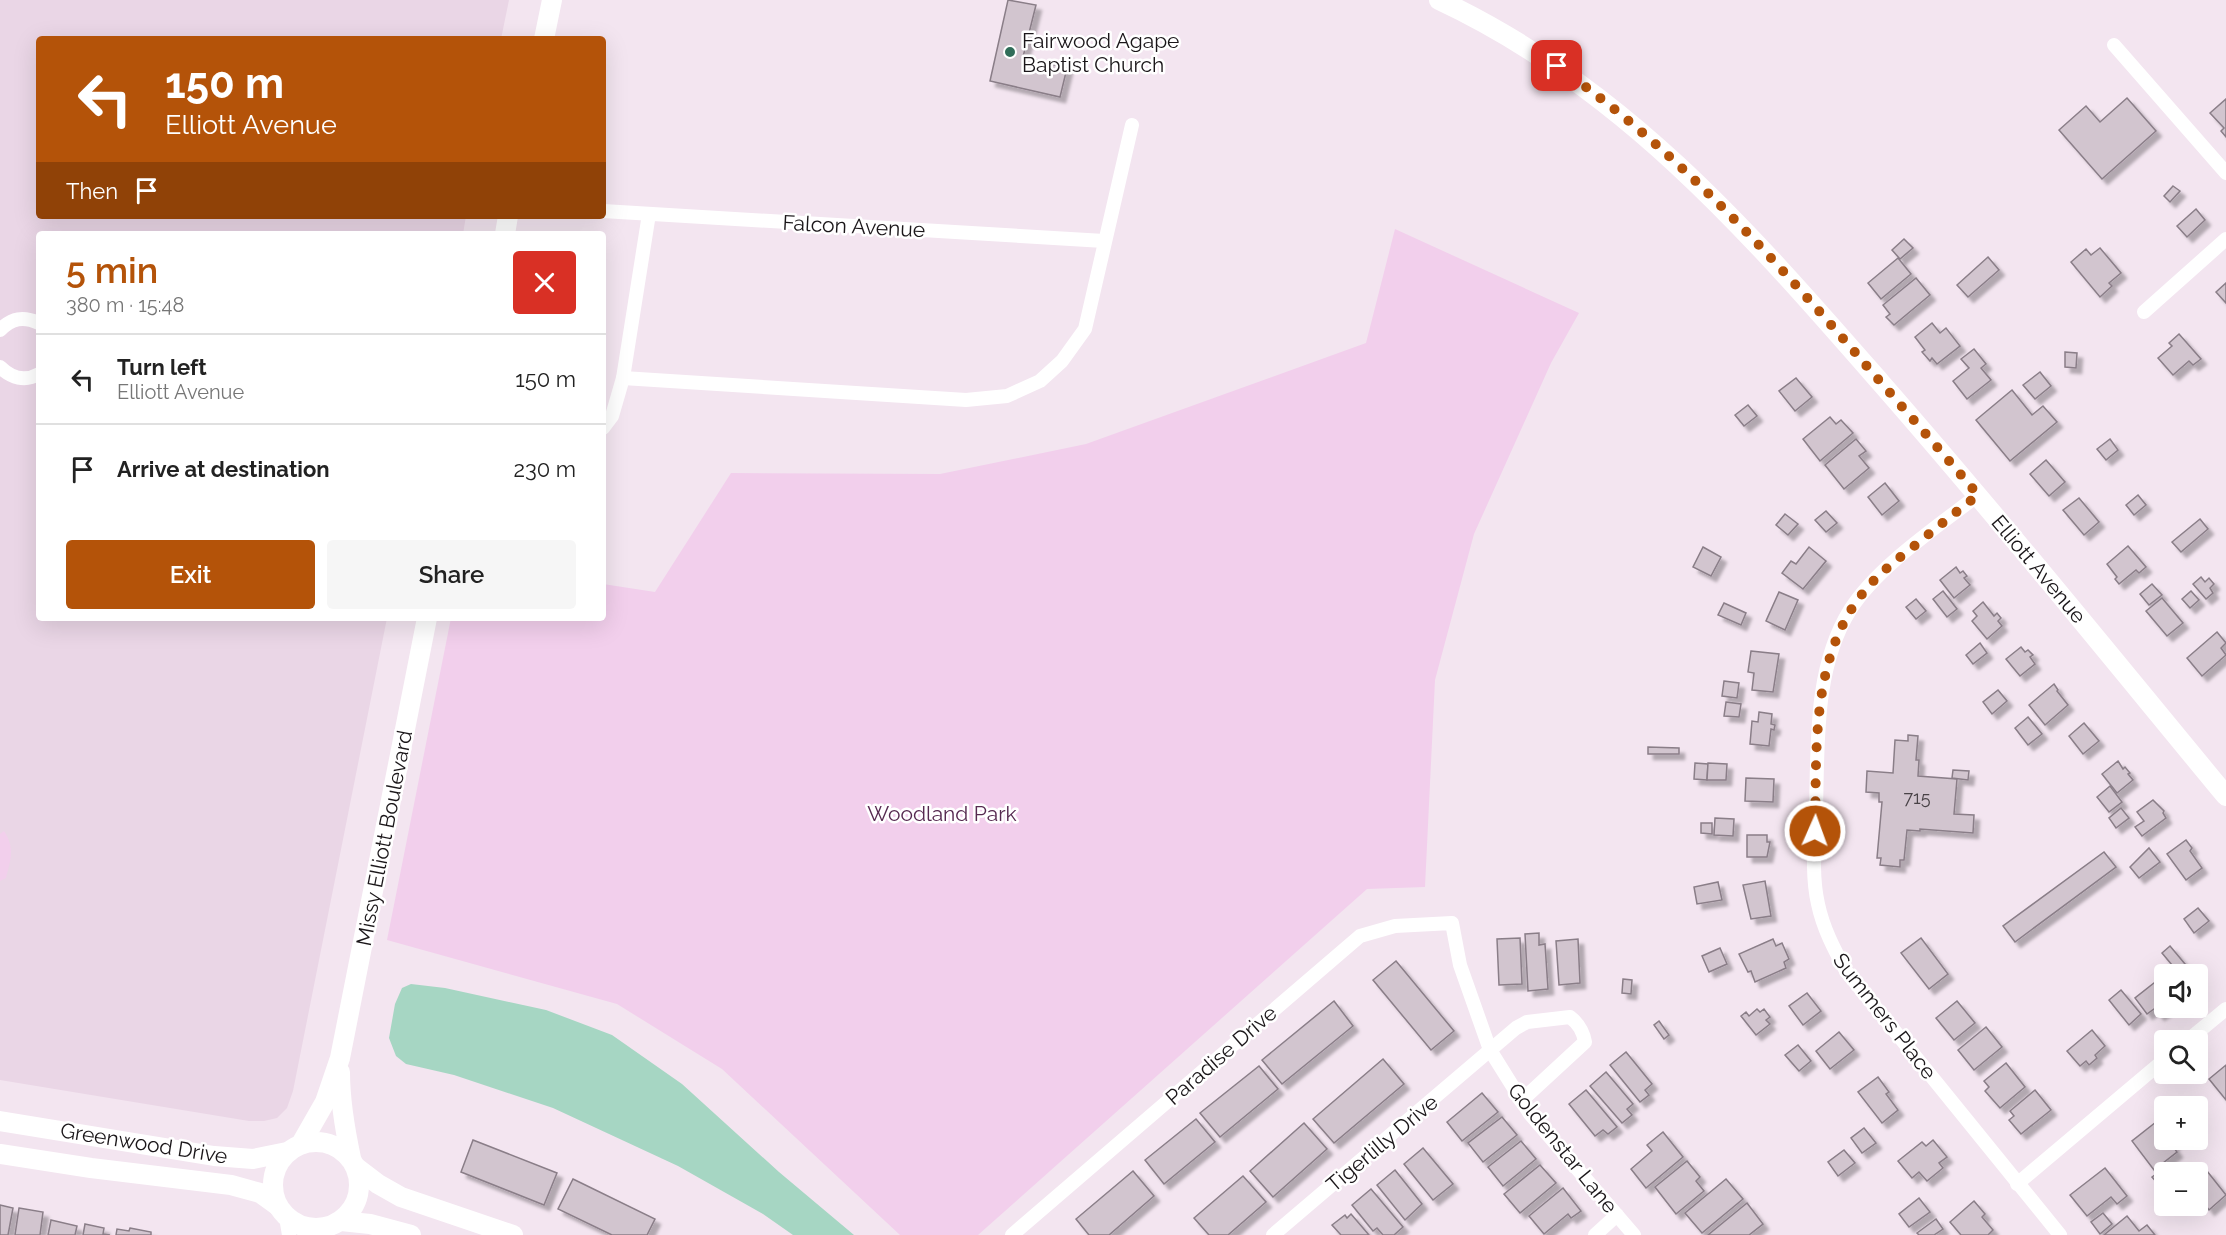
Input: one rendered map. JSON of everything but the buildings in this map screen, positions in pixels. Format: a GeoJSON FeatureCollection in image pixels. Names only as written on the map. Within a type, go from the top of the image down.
{"type":"FeatureCollection","features":[{"type":"Feature","properties":{"kind":"street"},"geometry":{"type":"LineString","coordinates":[[545,36],[552,0]]}},
{"type":"Feature","properties":{"kind":"street","name":"Elliott Avenue"},"geometry":{"type":"LineString","coordinates":[[1439,0],[1520,43],[1587,88],[1633,124],[1703,187],[1805,296],[1978,495],[2226,796]]}},
{"type":"Feature","properties":{"kind":"street"},"geometry":{"type":"LineString","coordinates":[[2114,45],[2226,173]]}},
{"type":"Feature","properties":{"kind":"street"},"geometry":{"type":"LineString","coordinates":[[623,378],[966,400],[1007,396],[1040,381],[1062,361],[1085,329],[1132,125]]}},
{"type":"Feature","properties":{"kind":"street","name":"Falcon Avenue"},"geometry":{"type":"LineString","coordinates":[[606,211],[1104,241]]}},
{"type":"Feature","properties":{"kind":"street"},"geometry":{"type":"LineString","coordinates":[[606,424],[612,416],[623,378],[649,214]]}},
{"type":"Feature","properties":{"kind":"street"},"geometry":{"type":"LineString","coordinates":[[2144,312],[2226,239]]}},
{"type":"Feature","properties":{"kind":"street"},"geometry":{"type":"LineString","coordinates":[[0,330],[9,322],[19,318],[36,322]]}},
{"type":"Feature","properties":{"kind":"street"},"geometry":{"type":"LineString","coordinates":[[0,367],[15,377],[24,379],[36,375]]}},
{"type":"Feature","properties":{"kind":"street","name":"Summers Place"},"geometry":{"type":"LineString","coordinates":[[1978,495],[1881,572],[1863,592],[1840,628],[1826,673],[1819,716],[1814,874],[1823,924],[1846,971],[2060,1235]]}},
{"type":"Feature","properties":{"kind":"street","name":"Missy Elliott Boulevard"},"geometry":{"type":"LineString","coordinates":[[294,1148],[325,1102],[340,1058],[426,621]]}},
{"type":"Feature","properties":{"kind":"street","name":"Goldenstar Lane"},"geometry":{"type":"LineString","coordinates":[[1452,923],[1460,965],[1490,1050],[1521,1101],[1634,1235]]}},
{"type":"Feature","properties":{"kind":"street","name":"Paradise Drive"},"geometry":{"type":"LineString","coordinates":[[1012,1235],[1360,936],[1395,926],[1452,923]]}},
{"type":"Feature","properties":{"kind":"street"},"geometry":{"type":"LineString","coordinates":[[2200,1030],[2226,1009]]}},
{"type":"Feature","properties":{"kind":"street","name":"Tigerlilly Drive"},"geometry":{"type":"LineString","coordinates":[[1273,1235],[1516,1028],[1527,1022],[1570,1017],[1578,1023],[1585,1041],[1582,1047],[1521,1101]]}},
{"type":"Feature","properties":{"kind":"street","name":"Missy Elliott Boulevard"},"geometry":{"type":"LineString","coordinates":[[340,1058],[340,1094],[354,1163]]}},
{"type":"Feature","properties":{"kind":"street"},"geometry":{"type":"LineString","coordinates":[[2017,1184],[2154,1068]]}},
{"type":"Feature","properties":{"kind":"street","name":"Greenwood Drive"},"geometry":{"type":"LineString","coordinates":[[0,1121],[214,1155],[253,1159],[294,1148]]}},
{"type":"Feature","properties":{"kind":"street"},"geometry":{"type":"LineString","coordinates":[[411,1235],[370,1224],[310,1228],[285,1219],[273,1192],[273,1177],[278,1164],[294,1148],[312,1141],[334,1144],[378,1184],[401,1197],[513,1235]]}},
{"type":"Feature","properties":{"kind":"street","name":"Greenwood Drive"},"geometry":{"type":"LineString","coordinates":[[0,1154],[231,1185],[260,1193],[285,1219]]}},
{"type":"Feature","properties":{"kind":"street"},"geometry":{"type":"LineString","coordinates":[[333,1227],[352,1211],[358,1198],[360,1183],[354,1163]]}},
{"type":"Feature","properties":{"kind":"street"},"geometry":{"type":"LineString","coordinates":[[1595,1235],[1617,1215]]}},
{"type":"Feature","properties":{"kind":"shaded area"},"geometry":{"type":"Polygon","coordinates":[[[0,0],[509,0],[502,36],[36,36],[36,219],[466,219],[464,231],[36,231],[36,621],[386,621],[293,1091],[287,1108],[277,1118],[249,1121],[0,1080],[0,0]]]}},
{"type":"Feature","properties":{"kind":"shaded area"},"geometry":{"type":"Polygon","coordinates":[[[411,984],[445,988],[546,1010],[612,1035],[682,1084],[779,1172],[854,1235],[793,1235],[763,1214],[678,1166],[553,1108],[454,1075],[406,1064],[396,1056],[389,1038],[395,1004],[402,988],[411,984]]]}},
{"type":"Feature","properties":{"kind":"green space","name":"Woodland Park"},"geometry":{"type":"Polygon","coordinates":[[[1395,229],[1579,313],[1551,363],[1474,534],[1435,680],[1425,887],[1367,889],[978,1235],[900,1235],[722,1069],[617,1004],[387,940],[450,621],[606,621],[606,584],[655,592],[731,473],[940,474],[1086,444],[1366,343],[1395,229]]]}},
{"type":"Feature","properties":{"kind":"green space"},"geometry":{"type":"Polygon","coordinates":[[[4,831],[10,843],[11,854],[6,878],[0,881],[0,834],[4,831]]]}},
{"type":"Feature","properties":{"kind":"place","name":"Fairwood Agape Baptist Church"},"geometry":{"type":"Point","coordinates":[1010,52]}},
{"type":"Feature","properties":{"kind":"route"},"geometry":{"type":"LineString","coordinates":[[1557,66],[1633,124],[1703,187],[1743,227],[1978,495],[1881,572],[1863,592],[1840,628],[1826,673],[1820,711],[1816,760],[1815,831]]}}]}
